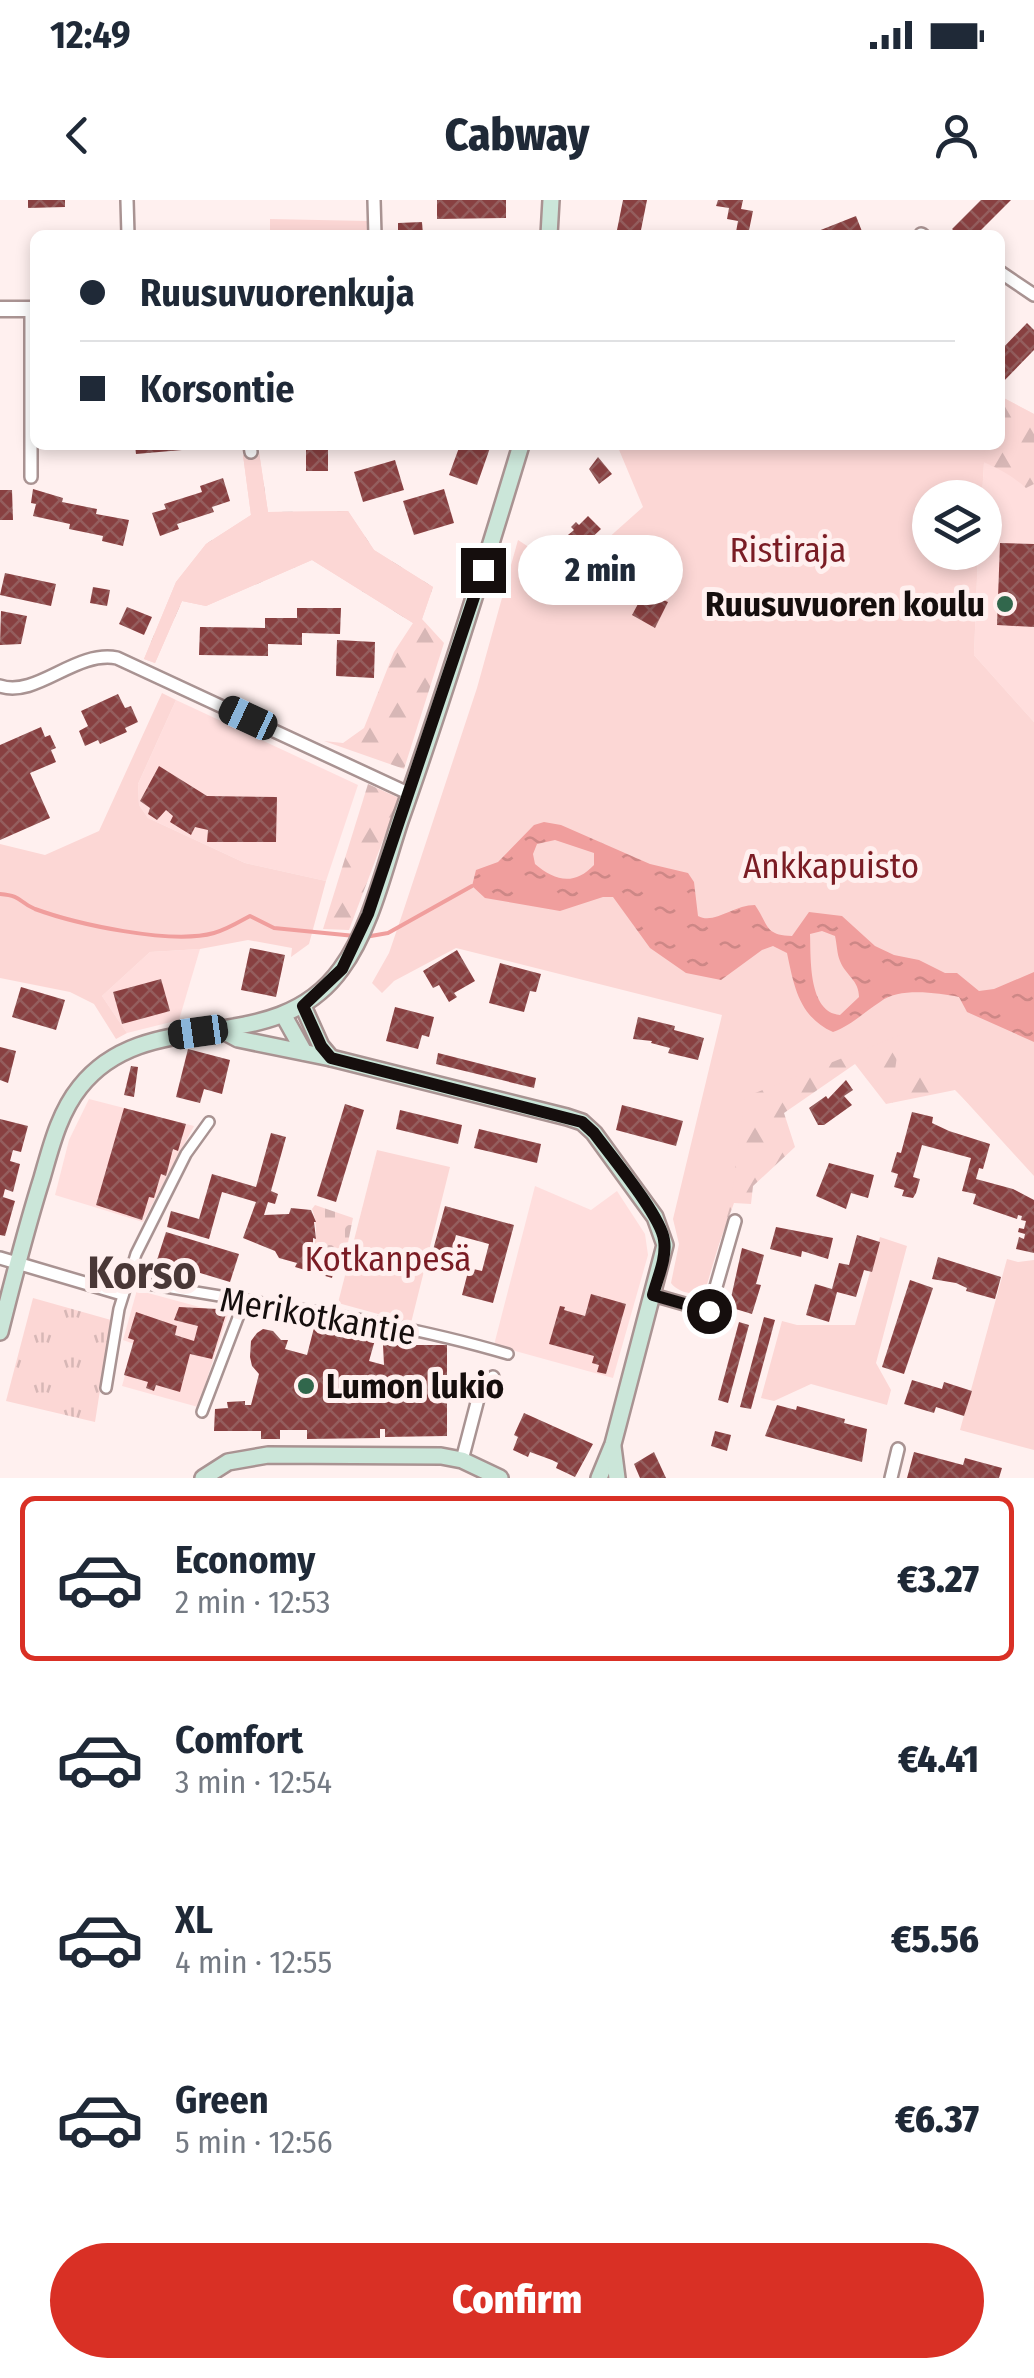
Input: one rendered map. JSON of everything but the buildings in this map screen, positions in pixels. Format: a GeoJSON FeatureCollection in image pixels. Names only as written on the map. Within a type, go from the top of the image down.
{"type":"FeatureCollection","features":[{"type":"Feature","properties":{"kind":"main road"},"geometry":{"type":"LineString","coordinates":[[549,230],[551,200]]}},
{"type":"Feature","properties":{"kind":"main road"},"geometry":{"type":"LineString","coordinates":[[0,1332],[52,1145],[64,1112],[81,1086],[109,1061],[133,1048],[284,1016],[303,1006],[342,969],[368,914],[410,794],[465,632],[520,450]]}},
{"type":"Feature","properties":{"kind":"main road"},"geometry":{"type":"LineString","coordinates":[[303,1006],[321,1046],[331,1058]]}},
{"type":"Feature","properties":{"kind":"main road"},"geometry":{"type":"LineString","coordinates":[[284,1016],[304,1052]]}},
{"type":"Feature","properties":{"kind":"main road"},"geometry":{"type":"LineString","coordinates":[[220,1030],[238,1039],[331,1058],[582,1122],[604,1147],[654,1217],[664,1235],[664,1254],[613,1444],[599,1478]]}},
{"type":"Feature","properties":{"kind":"main road"},"geometry":{"type":"LineString","coordinates":[[613,1444],[617,1478]]}},
{"type":"Feature","properties":{"kind":"main road"},"geometry":{"type":"LineString","coordinates":[[204,1478],[228,1462],[268,1455],[422,1456],[462,1460],[500,1478]]}},
{"type":"Feature","properties":{"kind":"street"},"geometry":{"type":"LineString","coordinates":[[127,200],[128,230]]}},
{"type":"Feature","properties":{"kind":"street"},"geometry":{"type":"LineString","coordinates":[[374,200],[376,230]]}},
{"type":"Feature","properties":{"kind":"street"},"geometry":{"type":"LineString","coordinates":[[1005,275],[1034,295]]}},
{"type":"Feature","properties":{"kind":"street"},"geometry":{"type":"LineString","coordinates":[[0,309],[30,309]]}},
{"type":"Feature","properties":{"kind":"street"},"geometry":{"type":"LineString","coordinates":[[31,450],[31,478]]}},
{"type":"Feature","properties":{"kind":"street"},"geometry":{"type":"LineString","coordinates":[[0,686],[24,687],[86,659],[117,658],[410,794]]}},
{"type":"Feature","properties":{"kind":"street"},"geometry":{"type":"LineString","coordinates":[[106,1388],[126,1280],[186,1154],[208,1122]]}},
{"type":"Feature","properties":{"kind":"street"},"geometry":{"type":"LineString","coordinates":[[653,1295],[709,1311],[735,1221]]}},
{"type":"Feature","properties":{"kind":"street"},"geometry":{"type":"LineString","coordinates":[[0,1258],[122,1294]]}},
{"type":"Feature","properties":{"kind":"street","name":"Merikotkantie"},"geometry":{"type":"LineString","coordinates":[[126,1280],[244,1302],[312,1309],[508,1354]]}},
{"type":"Feature","properties":{"kind":"street"},"geometry":{"type":"LineString","coordinates":[[202,1412],[244,1302]]}},
{"type":"Feature","properties":{"kind":"street"},"geometry":{"type":"LineString","coordinates":[[462,1460],[479,1395],[493,1377]]}},
{"type":"Feature","properties":{"kind":"street"},"geometry":{"type":"LineString","coordinates":[[891,1478],[898,1449]]}},
{"type":"Feature","properties":{"kind":"shaded area","name":"Ruusuvuoren koulu"},"geometry":{"type":"Polygon","coordinates":[[[1005,399],[1034,414],[1034,722],[974,655],[977,570],[1002,570],[1002,480],[983,480],[985,450],[1005,450],[1005,399]]]}},
{"type":"Feature","properties":{"kind":"shaded area"},"geometry":{"type":"Polygon","coordinates":[[[176,700],[358,785],[326,881],[245,863],[148,818],[139,805],[138,784],[176,700]]]}},
{"type":"Feature","properties":{"kind":"shaded area"},"geometry":{"type":"Polygon","coordinates":[[[200,949],[179,1020],[127,1033],[102,996],[150,952],[200,949]]]}},
{"type":"Feature","properties":{"kind":"shaded area"},"geometry":{"type":"Polygon","coordinates":[[[89,1099],[194,1126],[143,1222],[55,1195],[69,1140],[89,1099]]]}},
{"type":"Feature","properties":{"kind":"shaded area"},"geometry":{"type":"Polygon","coordinates":[[[535,1186],[591,1210],[617,1191],[645,1234],[648,1255],[613,1378],[494,1345],[535,1186]]]}},
{"type":"Feature","properties":{"kind":"shaded area"},"geometry":{"type":"Polygon","coordinates":[[[137,1290],[229,1311],[198,1407],[122,1386],[134,1344],[123,1340],[137,1290]]]}},
{"type":"Feature","properties":{"kind":"green space"},"geometry":{"type":"Polygon","coordinates":[[[270,219],[367,221],[367,230],[270,230],[270,219]]]}},
{"type":"Feature","properties":{"kind":"green space"},"geometry":{"type":"Polygon","coordinates":[[[1005,399],[1034,414],[1034,484],[1026,488],[993,466],[947,450],[1005,450],[1005,399]]]}},
{"type":"Feature","properties":{"kind":"green space","name":"Ankkapuisto"},"geometry":{"type":"Polygon","coordinates":[[[619,450],[985,450],[983,480],[912,480],[912,570],[977,570],[974,655],[1034,722],[1034,1176],[952,1086],[895,1070],[900,1035],[745,1097],[730,1207],[705,1291],[682,1291],[671,1283],[679,1244],[673,1219],[722,1015],[456,948],[394,981],[382,993],[372,983],[389,953],[477,688],[518,540],[569,573],[643,507],[619,450]]]}},
{"type":"Feature","properties":{"kind":"green space"},"geometry":{"type":"Polygon","coordinates":[[[259,452],[268,512],[348,511],[374,550],[433,587],[422,619],[444,643],[404,769],[324,741],[343,743],[364,728],[394,652],[413,623],[312,560],[206,606],[182,601],[155,663],[144,659],[176,582],[206,544],[251,515],[243,455],[259,452]]]}},
{"type":"Feature","properties":{"kind":"green space"},"geometry":{"type":"Polygon","coordinates":[[[259,452],[268,512],[348,511],[374,550],[433,587],[422,619],[413,623],[312,560],[206,606],[182,601],[155,663],[144,659],[176,582],[206,544],[251,515],[243,455],[259,452]]]}},
{"type":"Feature","properties":{"kind":"green space"},"geometry":{"type":"Polygon","coordinates":[[[162,693],[176,700],[138,784],[139,805],[148,818],[245,863],[326,881],[309,944],[291,957],[292,948],[248,940],[200,949],[150,952],[102,996],[127,1033],[116,1039],[94,1004],[70,992],[0,978],[0,844],[45,855],[99,831],[162,693]]]}},
{"type":"Feature","properties":{"kind":"green space"},"geometry":{"type":"Polygon","coordinates":[[[368,784],[399,798],[349,930],[323,929],[368,784]]]}},
{"type":"Feature","properties":{"kind":"green space"},"geometry":{"type":"Polygon","coordinates":[[[919,1027],[1015,1149],[955,1090],[886,1104],[855,1064],[784,1113],[795,1147],[753,1186],[751,1204],[734,1203],[702,1290],[674,1282],[680,1239],[753,1070],[919,1027]]]}},
{"type":"Feature","properties":{"kind":"green space","name":"Kotkanpesä"},"geometry":{"type":"Polygon","coordinates":[[[377,1150],[450,1167],[411,1323],[338,1303],[377,1150]]]}},
{"type":"Feature","properties":{"kind":"green space"},"geometry":{"type":"Polygon","coordinates":[[[315,1205],[353,1218],[342,1272],[307,1261],[315,1242],[315,1205]]]}},
{"type":"Feature","properties":{"kind":"green space"},"geometry":{"type":"Polygon","coordinates":[[[880,1237],[907,1246],[876,1363],[891,1390],[887,1405],[811,1384],[774,1401],[761,1398],[782,1321],[797,1325],[855,1325],[880,1237]]]}},
{"type":"Feature","properties":{"kind":"green space"},"geometry":{"type":"Polygon","coordinates":[[[1007,1259],[1034,1260],[1034,1450],[960,1430],[1007,1259]]]}},
{"type":"Feature","properties":{"kind":"green space"},"geometry":{"type":"Polygon","coordinates":[[[33,1298],[111,1320],[95,1422],[6,1401],[33,1298]]]}},
{"type":"Feature","properties":{"kind":"water"},"geometry":{"type":"Polygon","coordinates":[[[534,825],[561,825],[650,864],[688,873],[694,882],[698,916],[704,918],[755,905],[772,931],[792,936],[809,912],[842,916],[875,946],[945,973],[957,973],[979,991],[994,989],[1034,972],[1034,1042],[967,1012],[959,997],[929,993],[888,997],[833,1032],[805,1009],[787,953],[773,946],[721,980],[686,973],[650,948],[613,897],[560,911],[485,898],[472,886],[476,870],[498,862],[534,825]],[[555,840],[537,844],[533,854],[535,864],[542,870],[564,879],[579,876],[594,865],[594,853],[555,840]],[[822,931],[810,934],[813,982],[822,1004],[840,1015],[859,997],[858,991],[840,961],[835,936],[822,931]]]}},
{"type":"Feature","properties":{"kind":"waterway"},"geometry":{"type":"LineString","coordinates":[[365,937],[388,933],[472,886]]}},
{"type":"Feature","properties":{"kind":"waterway"},"geometry":{"type":"LineString","coordinates":[[0,894],[74,921],[149,935],[214,933],[250,916],[274,928],[355,936]]}},
{"type":"Feature","properties":{"kind":"place","name":"Ruusuvuoren koulu"},"geometry":{"type":"Point","coordinates":[1005,604]}},
{"type":"Feature","properties":{"kind":"place","name":"Lumon lukio"},"geometry":{"type":"Point","coordinates":[306,1386]}},
{"type":"Feature","properties":{"kind":"district","name":"Korso"},"geometry":{"type":"Point","coordinates":[142,1272]}},
{"type":"Feature","properties":{"kind":"route"},"geometry":{"type":"LineString","coordinates":[[483,570],[368,914],[342,969],[303,1006],[321,1046],[331,1058],[582,1122],[594,1133],[664,1235],[664,1254],[653,1295],[709,1311]]}},
{"type":"Feature","properties":{"kind":"park label","name":"Ristiraja"},"geometry":{"type":"Point","coordinates":[788,550]}}]}
